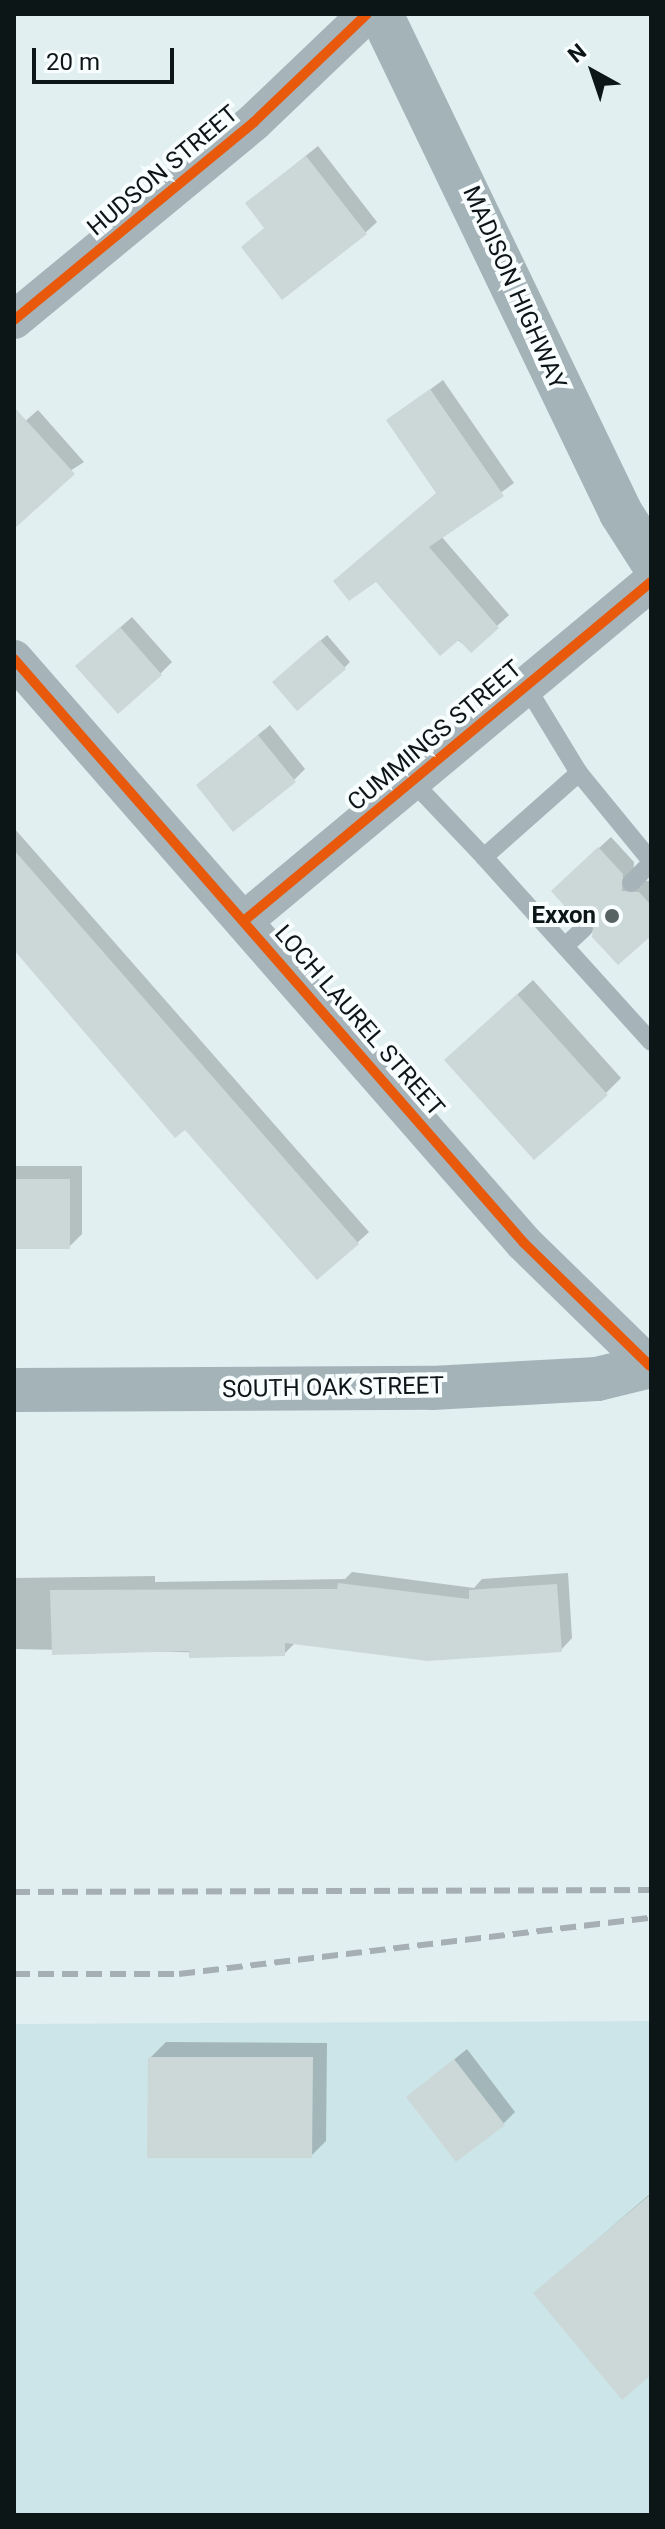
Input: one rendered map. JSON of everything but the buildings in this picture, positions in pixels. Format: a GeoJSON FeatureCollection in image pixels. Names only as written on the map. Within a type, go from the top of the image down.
{"type":"FeatureCollection","features":[{"type":"Feature","properties":{"kind":"main road","name":"MADISON HIGHWAY"},"geometry":{"type":"LineString","coordinates":[[381,14],[464,178],[614,499],[651,560]]}},
{"type":"Feature","properties":{"kind":"main road","name":"SOUTH OAK STREET"},"geometry":{"type":"LineString","coordinates":[[14,1390],[432,1388],[597,1379],[650,1366]]}},
{"type":"Feature","properties":{"kind":"street","name":"HUDSON STREET"},"geometry":{"type":"LineString","coordinates":[[14,320],[254,122],[367,14]]}},
{"type":"Feature","properties":{"kind":"street","name":"CUMMINGS STREET"},"geometry":{"type":"LineString","coordinates":[[245,920],[651,582]]}},
{"type":"Feature","properties":{"kind":"street","name":"LOCH LAUREL STREET"},"geometry":{"type":"LineString","coordinates":[[14,659],[524,1243],[650,1366]]}},
{"type":"Feature","properties":{"kind":"lane"},"geometry":{"type":"LineString","coordinates":[[526,686],[579,773],[651,862],[631,883]]}},
{"type":"Feature","properties":{"kind":"lane"},"geometry":{"type":"LineString","coordinates":[[484,857],[579,773]]}},
{"type":"Feature","properties":{"kind":"lane"},"geometry":{"type":"LineString","coordinates":[[412,781],[651,1042]]}},
{"type":"Feature","properties":{"kind":"lane"},"geometry":{"type":"LineString","coordinates":[[565,946],[584,928]]}},
{"type":"Feature","properties":{"kind":"shaded area"},"geometry":{"type":"Polygon","coordinates":[[[651,2021],[651,2515],[14,2515],[14,2024],[651,2021]]]}},
{"type":"Feature","properties":{"kind":"railway"},"geometry":{"type":"LineString","coordinates":[[14,1892],[651,1890]]}},
{"type":"Feature","properties":{"kind":"railway"},"geometry":{"type":"LineString","coordinates":[[14,1974],[179,1974],[651,1918]]}},
{"type":"Feature","properties":{"kind":"cycle path"},"geometry":{"type":"LineString","coordinates":[[14,320],[254,122],[367,14]]}},
{"type":"Feature","properties":{"kind":"cycle path"},"geometry":{"type":"LineString","coordinates":[[245,920],[651,582]]}},
{"type":"Feature","properties":{"kind":"cycle path"},"geometry":{"type":"LineString","coordinates":[[14,659],[524,1243],[650,1366]]}},
{"type":"Feature","properties":{"kind":"place","name":"Exxon"},"geometry":{"type":"Point","coordinates":[612,916]}}]}
